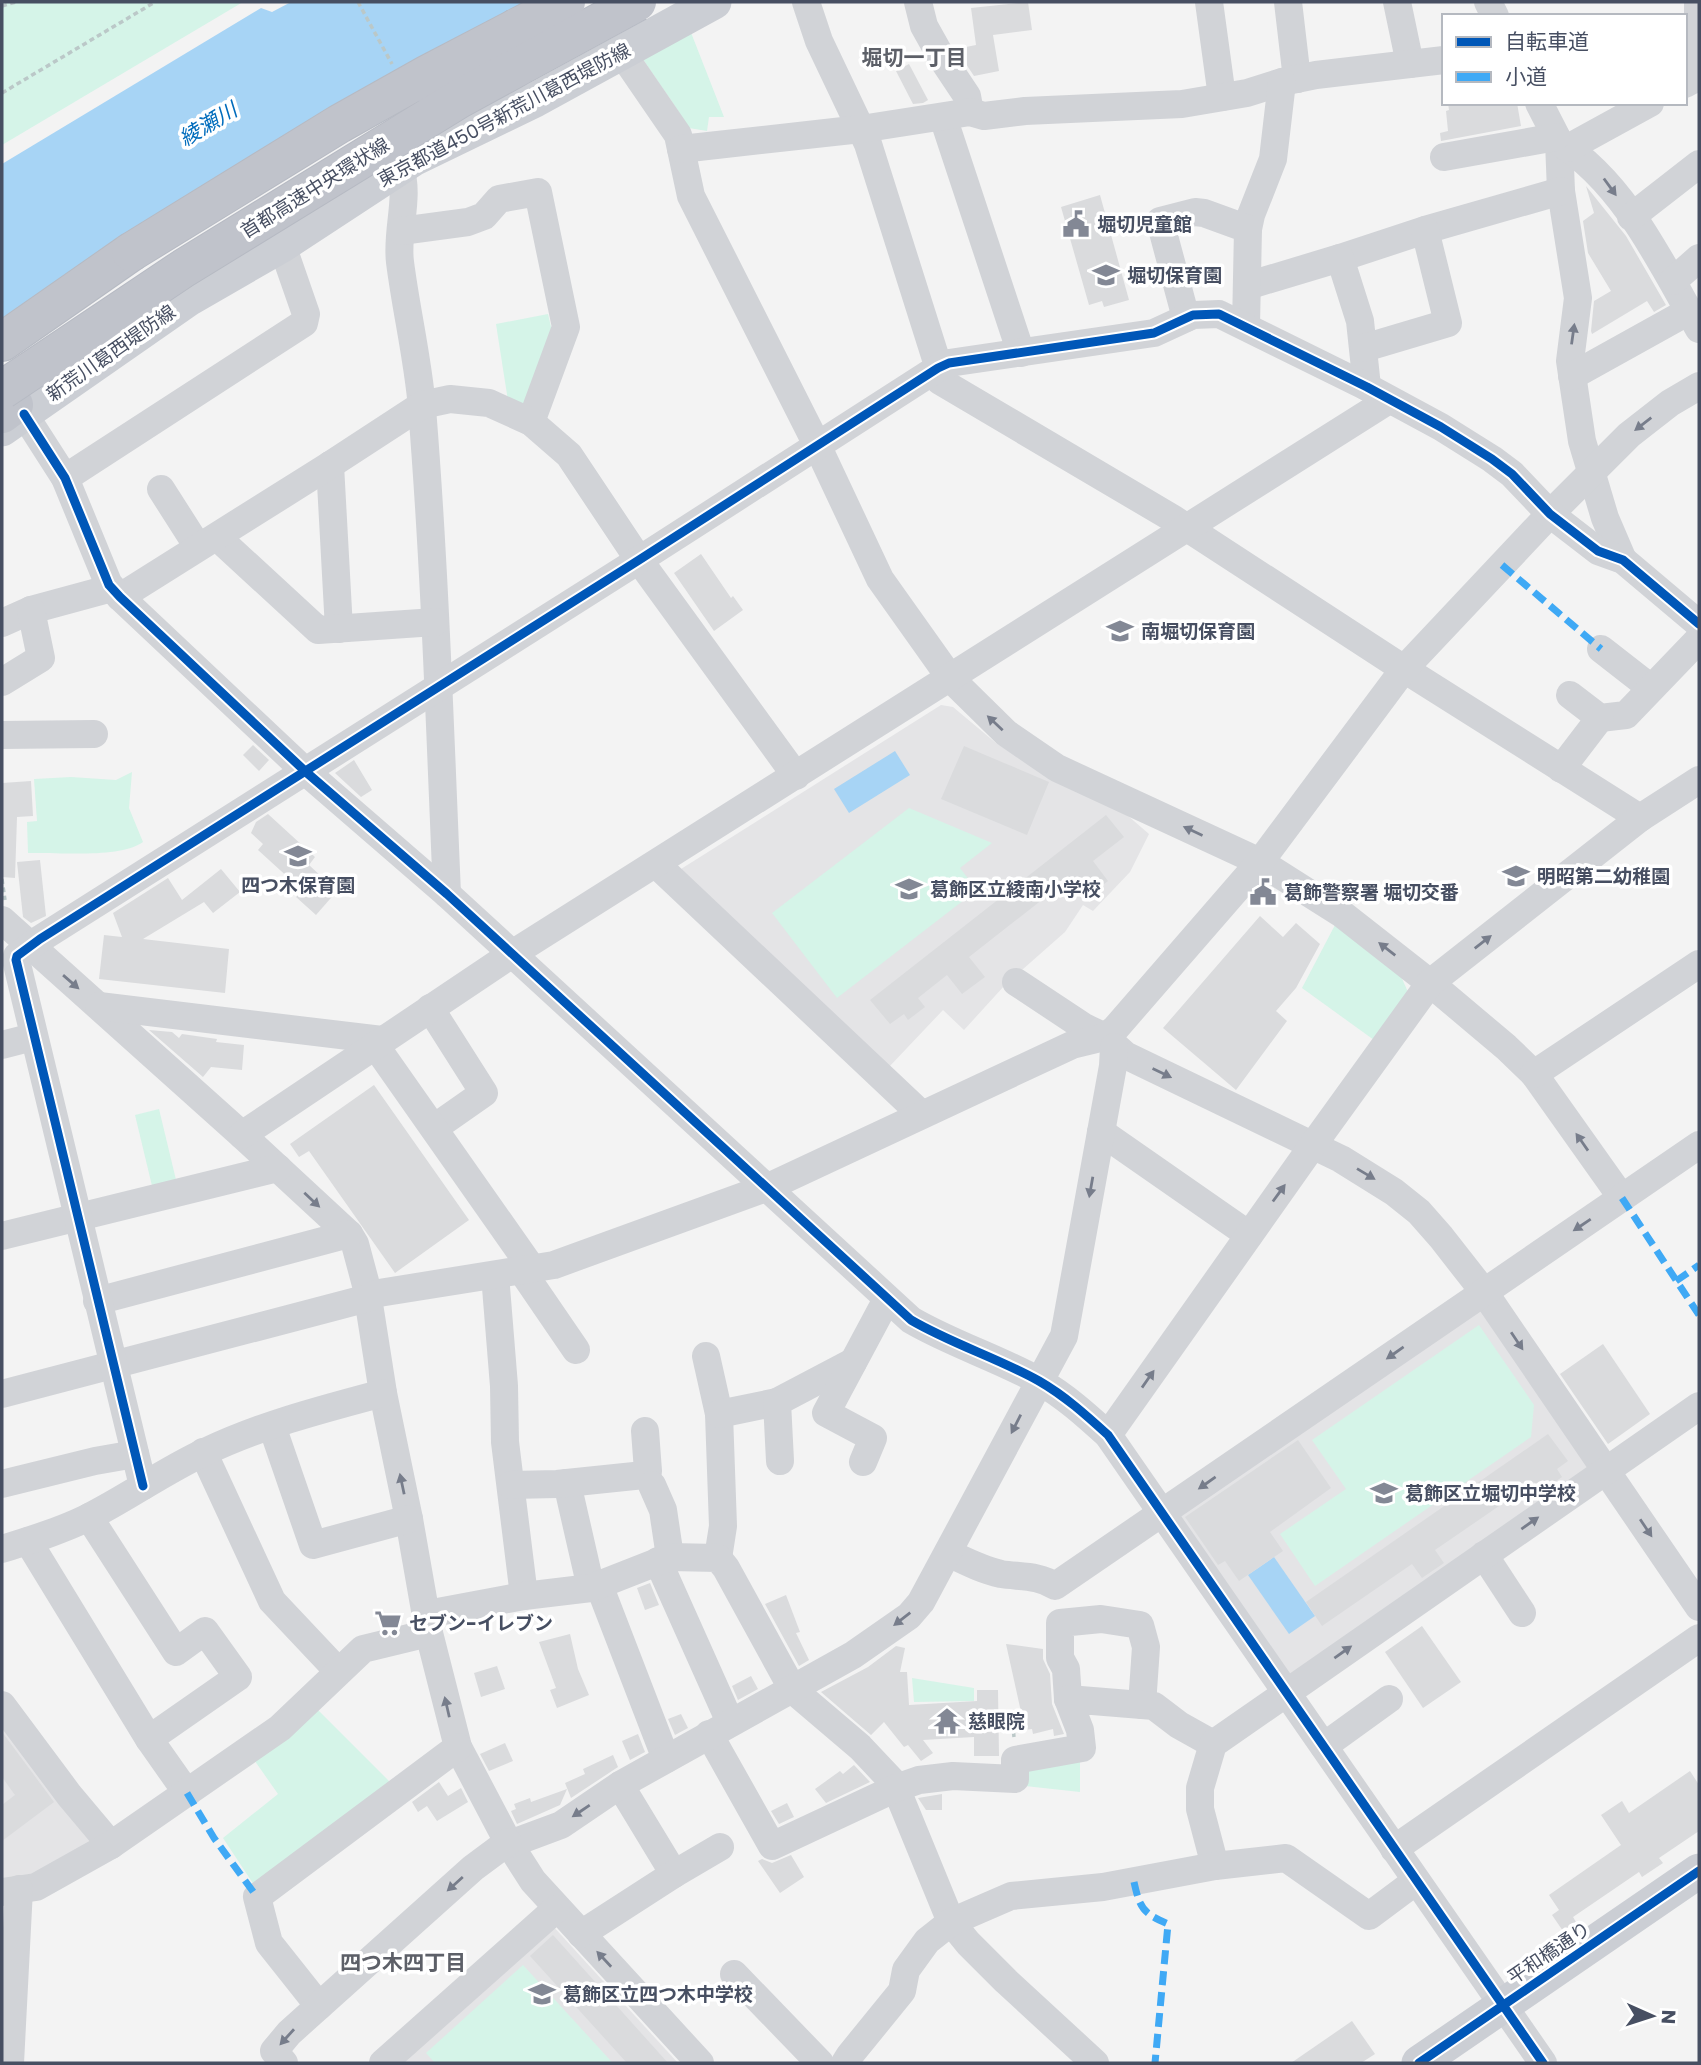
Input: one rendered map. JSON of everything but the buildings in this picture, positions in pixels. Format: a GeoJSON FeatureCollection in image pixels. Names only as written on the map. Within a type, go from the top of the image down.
{"type":"FeatureCollection","features":[{"type":"Feature","properties":{"kind":"highway","name":"首都高速中央環状線"},"geometry":{"type":"LineString","coordinates":[[2,342],[131,252],[339,124],[566,2]]}},
{"type":"Feature","properties":{"kind":"highway","name":"首都高速中央環状線"},"geometry":{"type":"LineString","coordinates":[[7,412],[184,268],[436,113],[638,2]]}},
{"type":"Feature","properties":{"kind":"highway"},"geometry":{"type":"LineString","coordinates":[[2,366],[173,253],[429,95],[519,26]]}},
{"type":"Feature","properties":{"kind":"main road","name":"東京都道450号新荒川葛西堤防線"},"geometry":{"type":"LineString","coordinates":[[190,298],[282,245],[400,167],[535,100],[714,2]]}},
{"type":"Feature","properties":{"kind":"main road","name":"新荒川葛西堤防線"},"geometry":{"type":"LineString","coordinates":[[7,412],[190,298]]}},
{"type":"Feature","properties":{"kind":"main road","name":"新荒川葛西堤防線"},"geometry":{"type":"LineString","coordinates":[[2,378],[190,298]]}},
{"type":"Feature","properties":{"kind":"main road","name":"平和橋通り"},"geometry":{"type":"LineString","coordinates":[[1419,2063],[1699,1871]]}},
{"type":"Feature","properties":{"kind":"street"},"geometry":{"type":"LineString","coordinates":[[806,2],[819,41],[861,129],[876,169],[940,381],[1188,528],[1640,818]]}},
{"type":"Feature","properties":{"kind":"street"},"geometry":{"type":"LineString","coordinates":[[918,2],[924,26],[967,96],[956,115],[1021,353]]}},
{"type":"Feature","properties":{"kind":"street"},"geometry":{"type":"LineString","coordinates":[[1209,2],[1222,97]]}},
{"type":"Feature","properties":{"kind":"street"},"geometry":{"type":"LineString","coordinates":[[1247,326],[1248,229],[1273,159],[1289,80],[1288,2]]}},
{"type":"Feature","properties":{"kind":"street"},"geometry":{"type":"LineString","coordinates":[[1397,2],[1410,64]]}},
{"type":"Feature","properties":{"kind":"street"},"geometry":{"type":"LineString","coordinates":[[1687,83],[1698,77],[1694,53],[1698,2]]}},
{"type":"Feature","properties":{"kind":"street"},"geometry":{"type":"LineString","coordinates":[[621,52],[678,135],[691,196],[817,445],[880,579],[951,679],[1006,733],[1057,768],[1260,862],[1342,914],[1506,1047],[1534,1074],[1622,1198]]}},
{"type":"Feature","properties":{"kind":"street"},"geometry":{"type":"LineString","coordinates":[[681,149],[861,129],[956,115],[984,116],[1025,111],[1182,104],[1247,93],[1289,80],[1442,60]]}},
{"type":"Feature","properties":{"kind":"street"},"geometry":{"type":"LineString","coordinates":[[1540,105],[1561,142],[1602,176],[1632,216],[1694,320],[1572,376]]}},
{"type":"Feature","properties":{"kind":"street"},"geometry":{"type":"LineString","coordinates":[[1444,157],[1561,142],[1645,105]]}},
{"type":"Feature","properties":{"kind":"street"},"geometry":{"type":"LineString","coordinates":[[1561,142],[1561,191],[1578,298],[1570,361],[1572,376],[1590,473],[1623,560]]}},
{"type":"Feature","properties":{"kind":"street"},"geometry":{"type":"LineString","coordinates":[[1632,216],[1699,164]]}},
{"type":"Feature","properties":{"kind":"street"},"geometry":{"type":"LineString","coordinates":[[400,167],[404,179],[399,258],[422,405],[447,894]]}},
{"type":"Feature","properties":{"kind":"street"},"geometry":{"type":"LineString","coordinates":[[1247,286],[1561,191]]}},
{"type":"Feature","properties":{"kind":"street"},"geometry":{"type":"LineString","coordinates":[[401,231],[468,222],[484,216],[499,199],[538,192],[566,327],[531,422]]}},
{"type":"Feature","properties":{"kind":"street"},"geometry":{"type":"LineString","coordinates":[[1186,318],[1160,221],[1195,212],[1248,229]]}},
{"type":"Feature","properties":{"kind":"street"},"geometry":{"type":"LineString","coordinates":[[1363,348],[1448,323],[1425,230]]}},
{"type":"Feature","properties":{"kind":"street"},"geometry":{"type":"LineString","coordinates":[[65,478],[304,323],[306,314],[282,245]]}},
{"type":"Feature","properties":{"kind":"street"},"geometry":{"type":"LineString","coordinates":[[1340,258],[1360,321],[1363,348],[1378,394]]}},
{"type":"Feature","properties":{"kind":"street"},"geometry":{"type":"LineString","coordinates":[[1673,281],[1699,258]]}},
{"type":"Feature","properties":{"kind":"street"},"geometry":{"type":"LineString","coordinates":[[23,953],[938,368],[949,363],[1154,333],[1193,315],[1219,314],[1247,326],[1441,428],[1492,459],[1512,474],[1550,514],[1598,551],[1623,560],[1699,624]]}},
{"type":"Feature","properties":{"kind":"street"},"geometry":{"type":"LineString","coordinates":[[284,2063],[274,2051],[289,2033],[473,1868],[509,1843],[561,1825],[620,1785],[853,1655],[909,1616],[921,1602],[1064,1336],[1113,1066],[1109,1042],[1115,1029],[1260,862],[1404,669],[1550,514],[1629,435],[1670,403],[1699,386]]}},
{"type":"Feature","properties":{"kind":"street"},"geometry":{"type":"LineString","coordinates":[[242,1135],[512,954],[1188,528],[1378,394]]}},
{"type":"Feature","properties":{"kind":"street"},"geometry":{"type":"LineString","coordinates":[[2,623],[31,610],[116,593],[207,542],[422,405],[450,398],[489,403],[531,422],[569,455],[639,561],[796,776]]}},
{"type":"Feature","properties":{"kind":"street"},"geometry":{"type":"LineString","coordinates":[[7,412],[65,478],[116,593],[306,772],[447,894],[911,1320],[934,1334],[1038,1381],[1076,1405],[1108,1435],[1543,2063]]}},
{"type":"Feature","properties":{"kind":"street"},"geometry":{"type":"LineString","coordinates":[[330,465],[339,629]]}},
{"type":"Feature","properties":{"kind":"street"},"geometry":{"type":"LineString","coordinates":[[161,489],[207,542],[318,630],[435,622]]}},
{"type":"Feature","properties":{"kind":"street"},"geometry":{"type":"LineString","coordinates":[[2,682],[41,658],[31,610]]}},
{"type":"Feature","properties":{"kind":"street"},"geometry":{"type":"LineString","coordinates":[[1570,695],[1600,718],[1626,715],[1699,639]]}},
{"type":"Feature","properties":{"kind":"street"},"geometry":{"type":"LineString","coordinates":[[1601,649],[1651,688]]}},
{"type":"Feature","properties":{"kind":"street"},"geometry":{"type":"LineString","coordinates":[[1561,769],[1600,718]]}},
{"type":"Feature","properties":{"kind":"street"},"geometry":{"type":"LineString","coordinates":[[2,735],[94,734]]}},
{"type":"Feature","properties":{"kind":"street"},"geometry":{"type":"LineString","coordinates":[[1108,1435],[1430,984],[1640,818],[1699,780]]}},
{"type":"Feature","properties":{"kind":"street"},"geometry":{"type":"LineString","coordinates":[[656,864],[921,1114]]}},
{"type":"Feature","properties":{"kind":"street"},"geometry":{"type":"LineString","coordinates":[[4,914],[23,953],[33,1037],[140,1473]]}},
{"type":"Feature","properties":{"kind":"street"},"geometry":{"type":"LineString","coordinates":[[23,953],[99,1006],[349,1234],[355,1244],[368,1298],[383,1393],[428,1623],[458,1747],[509,1843],[533,1881],[700,2063]]}},
{"type":"Feature","properties":{"kind":"street"},"geometry":{"type":"LineString","coordinates":[[1534,1074],[1699,964]]}},
{"type":"Feature","properties":{"kind":"street"},"geometry":{"type":"LineString","coordinates":[[1016,982],[1125,1055],[1313,1145],[1368,1175],[1419,1212],[1484,1292],[1699,1607]]}},
{"type":"Feature","properties":{"kind":"street"},"geometry":{"type":"LineString","coordinates":[[99,1006],[378,1042],[434,1128],[516,1272],[576,1350]]}},
{"type":"Feature","properties":{"kind":"street"},"geometry":{"type":"LineString","coordinates":[[430,1007],[484,1093],[434,1128]]}},
{"type":"Feature","properties":{"kind":"street"},"geometry":{"type":"LineString","coordinates":[[2,1045],[33,1037]]}},
{"type":"Feature","properties":{"kind":"street"},"geometry":{"type":"LineString","coordinates":[[2,1394],[113,1367],[379,1293],[554,1265],[766,1188],[1072,1045],[1109,1042]]}},
{"type":"Feature","properties":{"kind":"street"},"geometry":{"type":"LineString","coordinates":[[1101,1132],[1249,1235]]}},
{"type":"Feature","properties":{"kind":"street"},"geometry":{"type":"LineString","coordinates":[[948,1553],[999,1574],[1045,1579],[1055,1586],[1699,1144]]}},
{"type":"Feature","properties":{"kind":"street"},"geometry":{"type":"LineString","coordinates":[[2,1236],[278,1168]]}},
{"type":"Feature","properties":{"kind":"street"},"geometry":{"type":"LineString","coordinates":[[97,1301],[349,1234]]}},
{"type":"Feature","properties":{"kind":"street"},"geometry":{"type":"LineString","coordinates":[[516,1272],[505,1386],[505,1442],[524,1596]]}},
{"type":"Feature","properties":{"kind":"street"},"geometry":{"type":"LineString","coordinates":[[863,1462],[873,1438],[826,1413],[887,1299]]}},
{"type":"Feature","properties":{"kind":"street"},"geometry":{"type":"LineString","coordinates":[[706,1356],[719,1414],[723,1526],[718,1558],[793,1690],[860,1747],[894,1783],[951,1922],[1006,1981],[1095,2063]]}},
{"type":"Feature","properties":{"kind":"street"},"geometry":{"type":"LineString","coordinates":[[719,1414],[776,1402],[853,1362]]}},
{"type":"Feature","properties":{"kind":"street"},"geometry":{"type":"LineString","coordinates":[[2,1549],[89,1517],[140,1473],[272,1426],[348,1401],[383,1393]]}},
{"type":"Feature","properties":{"kind":"street"},"geometry":{"type":"LineString","coordinates":[[776,1402],[780,1461]]}},
{"type":"Feature","properties":{"kind":"street"},"geometry":{"type":"LineString","coordinates":[[1215,1866],[1200,1809],[1200,1788],[1213,1744],[1699,1406]]}},
{"type":"Feature","properties":{"kind":"street"},"geometry":{"type":"LineString","coordinates":[[272,1426],[313,1545],[409,1519]]}},
{"type":"Feature","properties":{"kind":"street"},"geometry":{"type":"LineString","coordinates":[[511,1485],[567,1483],[644,1475],[648,1471],[645,1431]]}},
{"type":"Feature","properties":{"kind":"street"},"geometry":{"type":"LineString","coordinates":[[203,1452],[272,1601],[338,1671]]}},
{"type":"Feature","properties":{"kind":"street"},"geometry":{"type":"LineString","coordinates":[[2,1484],[95,1461],[140,1473]]}},
{"type":"Feature","properties":{"kind":"street"},"geometry":{"type":"LineString","coordinates":[[567,1483],[595,1587],[666,1759]]}},
{"type":"Feature","properties":{"kind":"street"},"geometry":{"type":"LineString","coordinates":[[652,1485],[663,1510],[664,1559],[720,1728],[772,1846],[896,1788],[919,1780],[953,1776],[1015,1779],[1015,1760],[1082,1748],[1080,1730],[1068,1699],[1066,1670],[1060,1658],[1060,1623],[1101,1619],[1140,1625],[1146,1647],[1143,1705]]}},
{"type":"Feature","properties":{"kind":"street"},"geometry":{"type":"LineString","coordinates":[[89,1517],[176,1652],[205,1632],[238,1677],[149,1739]]}},
{"type":"Feature","properties":{"kind":"street"},"geometry":{"type":"LineString","coordinates":[[28,1541],[149,1739],[187,1793]]}},
{"type":"Feature","properties":{"kind":"street"},"geometry":{"type":"LineString","coordinates":[[1484,1555],[1522,1613]]}},
{"type":"Feature","properties":{"kind":"street"},"geometry":{"type":"LineString","coordinates":[[10,2063],[11,1891],[36,1887],[111,1845],[187,1793],[280,1728],[363,1649],[428,1623],[524,1596],[595,1587],[664,1559],[718,1558]]}},
{"type":"Feature","properties":{"kind":"street"},"geometry":{"type":"LineString","coordinates":[[1394,1849],[1699,1638]]}},
{"type":"Feature","properties":{"kind":"street"},"geometry":{"type":"LineString","coordinates":[[1068,1699],[1154,1706],[1179,1725],[1213,1744]]}},
{"type":"Feature","properties":{"kind":"street"},"geometry":{"type":"LineString","coordinates":[[1324,1746],[1390,1699]]}},
{"type":"Feature","properties":{"kind":"street"},"geometry":{"type":"LineString","coordinates":[[2,1705],[69,1795],[111,1845]]}},
{"type":"Feature","properties":{"kind":"street"},"geometry":{"type":"LineString","coordinates":[[319,2006],[269,1943],[257,1897],[458,1747]]}},
{"type":"Feature","properties":{"kind":"street"},"geometry":{"type":"LineString","coordinates":[[620,1785],[674,1874]]}},
{"type":"Feature","properties":{"kind":"street"},"geometry":{"type":"LineString","coordinates":[[581,1934],[720,1847]]}},
{"type":"Feature","properties":{"kind":"street"},"geometry":{"type":"LineString","coordinates":[[852,2060],[902,1991],[906,1970],[927,1941],[951,1922],[1011,1896],[1103,1887],[1215,1866],[1286,1858],[1369,1916],[1416,1881]]}},
{"type":"Feature","properties":{"kind":"street"},"geometry":{"type":"LineString","coordinates":[[383,2063],[556,1909]]}},
{"type":"Feature","properties":{"kind":"street"},"geometry":{"type":"LineString","coordinates":[[734,1974],[820,2063]]}},
{"type":"Feature","properties":{"kind":"path"},"geometry":{"type":"LineString","coordinates":[[2,6],[16,2]]}},
{"type":"Feature","properties":{"kind":"path"},"geometry":{"type":"LineString","coordinates":[[2,93],[155,2]]}},
{"type":"Feature","properties":{"kind":"path"},"geometry":{"type":"LineString","coordinates":[[358,2],[398,75]]}},
{"type":"Feature","properties":{"kind":"path"},"geometry":{"type":"LineString","coordinates":[[2,879],[4,914]]}},
{"type":"Feature","properties":{"kind":"shaded area","name":"葛飾区立綾南小学校"},"geometry":{"type":"Polygon","coordinates":[[[941,705],[953,707],[996,743],[1051,775],[1119,808],[1149,834],[1130,872],[1093,911],[1083,905],[1065,932],[1005,985],[964,1030],[943,1010],[889,1067],[681,869],[941,705]]]}},
{"type":"Feature","properties":{"kind":"shaded area","name":"葛飾区立堀切中学校"},"geometry":{"type":"Polygon","coordinates":[[[1473,1311],[1484,1311],[1589,1464],[1587,1475],[1296,1675],[1282,1672],[1180,1523],[1182,1511],[1473,1311]]]}},
{"type":"Feature","properties":{"kind":"shaded area"},"geometry":{"type":"Polygon","coordinates":[[[2,1721],[94,1843],[30,1881],[2,1885],[2,1721]]]}},
{"type":"Feature","properties":{"kind":"shaded area","name":"葛飾区立四つ木中学校"},"geometry":{"type":"Polygon","coordinates":[[[552,1925],[678,2063],[391,2063],[552,1925]]]}},
{"type":"Feature","properties":{"kind":"green space"},"geometry":{"type":"Polygon","coordinates":[[[2,2],[243,2],[2,145],[2,2]]]}},
{"type":"Feature","properties":{"kind":"green space"},"geometry":{"type":"Polygon","coordinates":[[[690,30],[724,117],[709,117],[707,131],[689,128],[641,56],[690,30]]]}},
{"type":"Feature","properties":{"kind":"green space"},"geometry":{"type":"Polygon","coordinates":[[[548,314],[552,331],[523,408],[508,401],[496,324],[548,314]]]}},
{"type":"Feature","properties":{"kind":"green space"},"geometry":{"type":"Polygon","coordinates":[[[132,772],[129,808],[143,842],[119,851],[104,853],[28,853],[27,822],[37,821],[34,779],[71,777],[116,780],[132,772]]]}},
{"type":"Feature","properties":{"kind":"green space"},"geometry":{"type":"Polygon","coordinates":[[[909,808],[992,843],[960,868],[977,890],[837,998],[772,913],[909,808]]]}},
{"type":"Feature","properties":{"kind":"green space"},"geometry":{"type":"Polygon","coordinates":[[[1335,925],[1399,972],[1408,992],[1374,1040],[1302,988],[1335,925]]]}},
{"type":"Feature","properties":{"kind":"green space"},"geometry":{"type":"Polygon","coordinates":[[[159,1109],[177,1184],[153,1190],[135,1115],[159,1109]]]}},
{"type":"Feature","properties":{"kind":"green space"},"geometry":{"type":"Polygon","coordinates":[[[1479,1325],[1534,1405],[1531,1437],[1315,1586],[1280,1534],[1346,1489],[1312,1440],[1479,1325]]]}},
{"type":"Feature","properties":{"kind":"green space"},"geometry":{"type":"Polygon","coordinates":[[[912,1678],[974,1688],[974,1701],[914,1702],[912,1678]]]}},
{"type":"Feature","properties":{"kind":"green space"},"geometry":{"type":"Polygon","coordinates":[[[314,1706],[393,1785],[256,1888],[223,1838],[278,1794],[252,1757],[314,1706]]]}},
{"type":"Feature","properties":{"kind":"green space"},"geometry":{"type":"Polygon","coordinates":[[[1080,1751],[1080,1792],[1025,1786],[1025,1772],[1080,1751]]]}},
{"type":"Feature","properties":{"kind":"green space"},"geometry":{"type":"Polygon","coordinates":[[[523,1965],[612,2063],[435,2063],[426,2053],[523,1965]]]}},
{"type":"Feature","properties":{"kind":"water","name":"綾瀬川"},"geometry":{"type":"Polygon","coordinates":[[[291,2],[526,2],[2,328],[2,164],[261,8],[272,12],[291,2]]]}},
{"type":"Feature","properties":{"kind":"water"},"geometry":{"type":"Polygon","coordinates":[[[895,751],[910,775],[849,813],[834,789],[895,751]]]}},
{"type":"Feature","properties":{"kind":"water"},"geometry":{"type":"Polygon","coordinates":[[[1274,1557],[1315,1616],[1289,1634],[1248,1575],[1274,1557]]]}},
{"type":"Feature","properties":{"kind":"marked path"},"geometry":{"type":"LineString","coordinates":[[1502,565],[1601,649]]}},
{"type":"Feature","properties":{"kind":"marked path"},"geometry":{"type":"LineString","coordinates":[[1622,1198],[1699,1315]]}},
{"type":"Feature","properties":{"kind":"marked path"},"geometry":{"type":"LineString","coordinates":[[1676,1281],[1699,1265]]}},
{"type":"Feature","properties":{"kind":"marked path"},"geometry":{"type":"LineString","coordinates":[[187,1793],[214,1838],[257,1897]]}},
{"type":"Feature","properties":{"kind":"marked path"},"geometry":{"type":"LineString","coordinates":[[1134,1882],[1144,1909],[1168,1924],[1155,2063]]}},
{"type":"Feature","properties":{"kind":"cycle path"},"geometry":{"type":"LineString","coordinates":[[143,1486],[17,956],[938,368],[949,363],[1154,333],[1193,315],[1219,314],[1367,387],[1441,427],[1492,459],[1512,474],[1550,514],[1598,551],[1623,560],[1699,624]]}},
{"type":"Feature","properties":{"kind":"cycle path"},"geometry":{"type":"LineString","coordinates":[[24,414],[65,478],[109,585],[120,597],[306,772],[447,894],[911,1320],[1039,1381],[1066,1399],[1108,1435],[1543,2063]]}},
{"type":"Feature","properties":{"kind":"cycle path"},"geometry":{"type":"LineString","coordinates":[[1419,2063],[1699,1871]]}},
{"type":"Feature","properties":{"kind":"place","name":"堀切児童館"},"geometry":{"type":"Point","coordinates":[1076,224]}},
{"type":"Feature","properties":{"kind":"place","name":"堀切保育園"},"geometry":{"type":"Point","coordinates":[1106,275]}},
{"type":"Feature","properties":{"kind":"place","name":"南堀切保育園"},"geometry":{"type":"Point","coordinates":[1120,631]}},
{"type":"Feature","properties":{"kind":"place","name":"四つ木保育園"},"geometry":{"type":"Point","coordinates":[298,856]}},
{"type":"Feature","properties":{"kind":"place","name":"明昭第二幼稚園"},"geometry":{"type":"Point","coordinates":[1516,876]}},
{"type":"Feature","properties":{"kind":"place","name":"葛飾区立綾南小学校"},"geometry":{"type":"Point","coordinates":[909,889]}},
{"type":"Feature","properties":{"kind":"place","name":"葛飾警察署 堀切交番"},"geometry":{"type":"Point","coordinates":[1263,892]}},
{"type":"Feature","properties":{"kind":"place","name":"葛飾区立堀切中学校"},"geometry":{"type":"Point","coordinates":[1384,1493]}},
{"type":"Feature","properties":{"kind":"place","name":"セブン-イレブン"},"geometry":{"type":"Point","coordinates":[388,1623]}},
{"type":"Feature","properties":{"kind":"place","name":"慈眼院"},"geometry":{"type":"Point","coordinates":[947,1721]}},
{"type":"Feature","properties":{"kind":"place","name":"葛飾区立四つ木中学校"},"geometry":{"type":"Point","coordinates":[542,1994]}},
{"type":"Feature","properties":{"kind":"district","name":"堀切一丁目"},"geometry":{"type":"Point","coordinates":[914,57]}},
{"type":"Feature","properties":{"kind":"district","name":"四つ木四丁目"},"geometry":{"type":"Point","coordinates":[403,1962]}}]}
